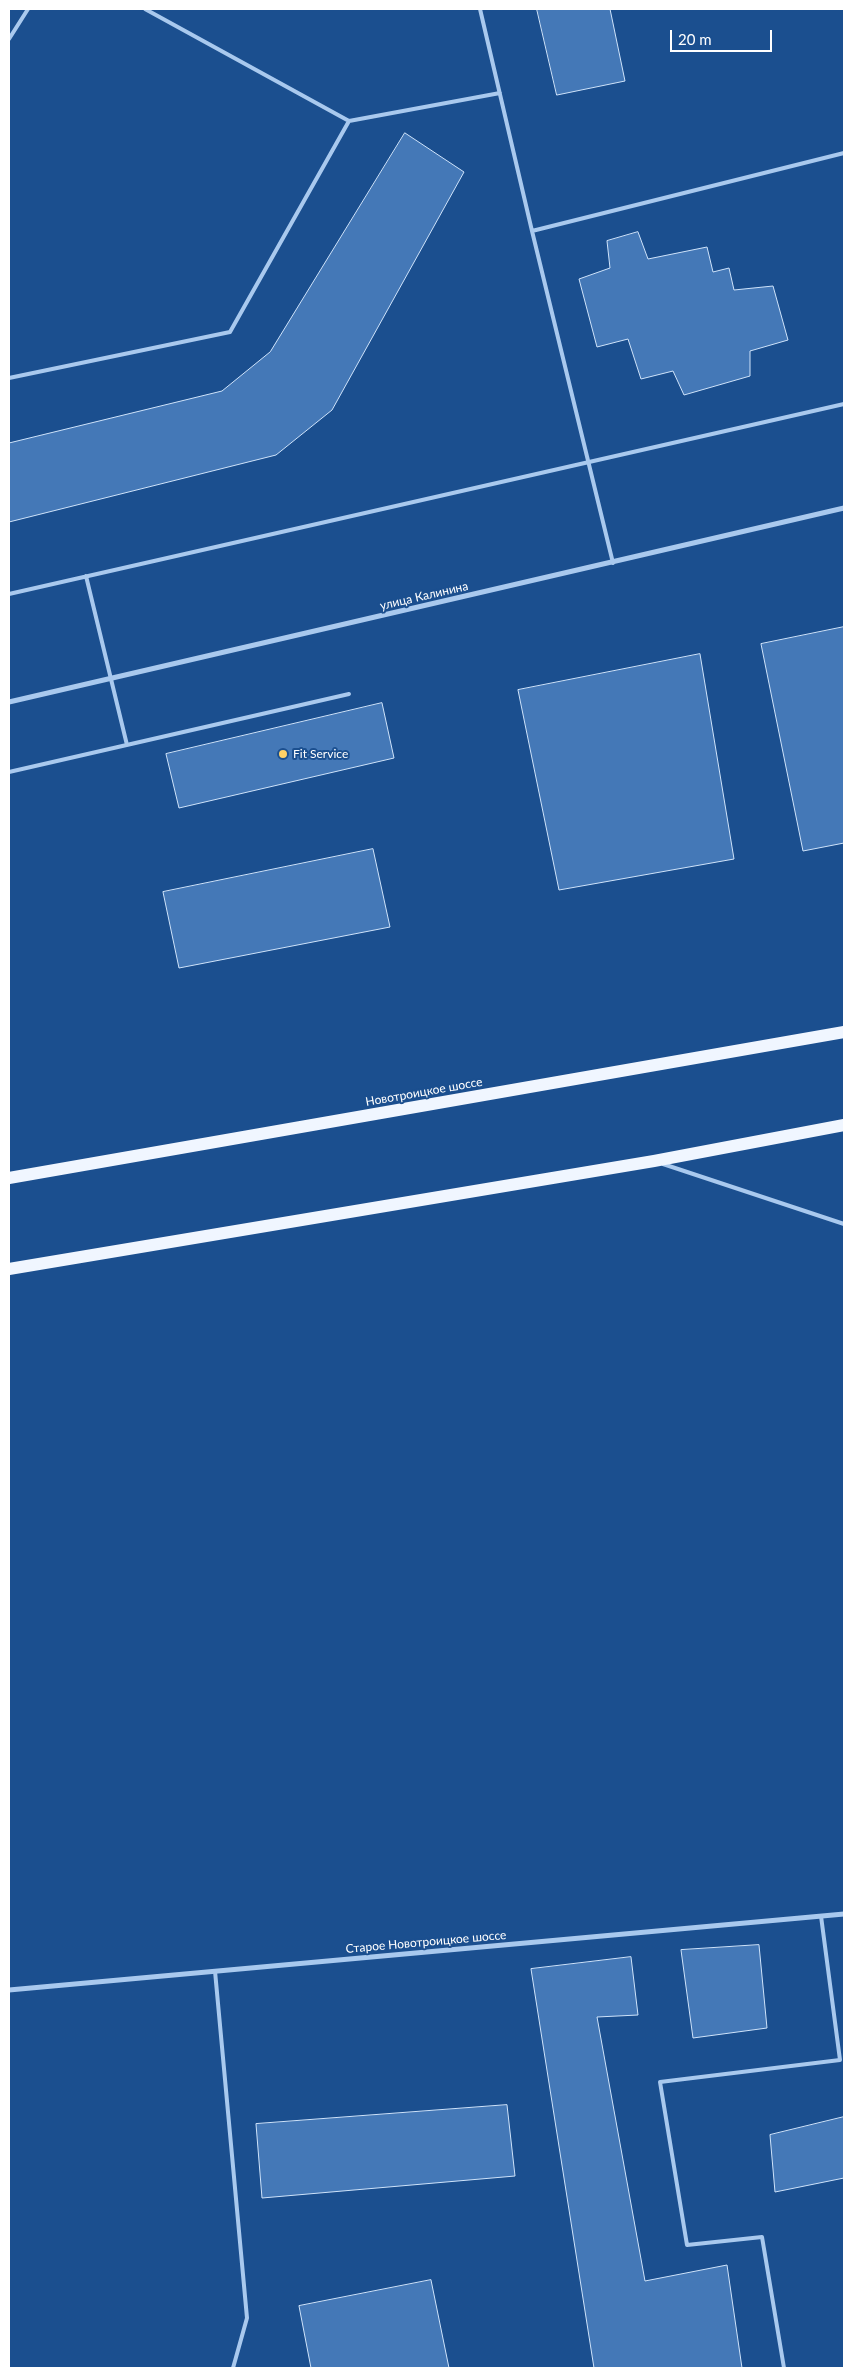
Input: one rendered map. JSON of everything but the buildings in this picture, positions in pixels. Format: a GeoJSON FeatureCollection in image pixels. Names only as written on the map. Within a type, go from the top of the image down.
{"type":"FeatureCollection","features":[{"type":"Feature","properties":{"kind":"main road","name":"Новотроицкое шоссе"},"geometry":{"type":"LineString","coordinates":[[9,1178],[844,1032]]}},
{"type":"Feature","properties":{"kind":"main road"},"geometry":{"type":"LineString","coordinates":[[9,1269],[654,1161],[844,1125]]}},
{"type":"Feature","properties":{"kind":"street","name":"улица Калинина"},"geometry":{"type":"LineString","coordinates":[[9,702],[113,680],[844,508]]}},
{"type":"Feature","properties":{"kind":"street","name":"Старое Новотроицкое шоссе"},"geometry":{"type":"LineString","coordinates":[[9,1990],[844,1914]]}},
{"type":"Feature","properties":{"kind":"lane"},"geometry":{"type":"LineString","coordinates":[[9,39],[28,9]]}},
{"type":"Feature","properties":{"kind":"lane"},"geometry":{"type":"LineString","coordinates":[[145,9],[349,121],[500,93]]}},
{"type":"Feature","properties":{"kind":"lane"},"geometry":{"type":"LineString","coordinates":[[480,9],[613,563]]}},
{"type":"Feature","properties":{"kind":"lane"},"geometry":{"type":"LineString","coordinates":[[9,378],[230,332],[349,121]]}},
{"type":"Feature","properties":{"kind":"lane"},"geometry":{"type":"LineString","coordinates":[[532,231],[844,153]]}},
{"type":"Feature","properties":{"kind":"lane"},"geometry":{"type":"LineString","coordinates":[[9,594],[589,460],[844,404]]}},
{"type":"Feature","properties":{"kind":"lane"},"geometry":{"type":"LineString","coordinates":[[86,576],[113,680],[127,745]]}},
{"type":"Feature","properties":{"kind":"lane"},"geometry":{"type":"LineString","coordinates":[[9,772],[349,694]]}},
{"type":"Feature","properties":{"kind":"lane"},"geometry":{"type":"LineString","coordinates":[[654,1161],[844,1224]]}},
{"type":"Feature","properties":{"kind":"lane"},"geometry":{"type":"LineString","coordinates":[[784,2368],[762,2237],[687,2245],[660,2082],[840,2060],[821,1916]]}},
{"type":"Feature","properties":{"kind":"lane"},"geometry":{"type":"LineString","coordinates":[[215,1971],[247,2318],[233,2368]]}},
{"type":"Feature","properties":{"kind":"place","name":"Fit Service"},"geometry":{"type":"Point","coordinates":[283,754]}}]}
